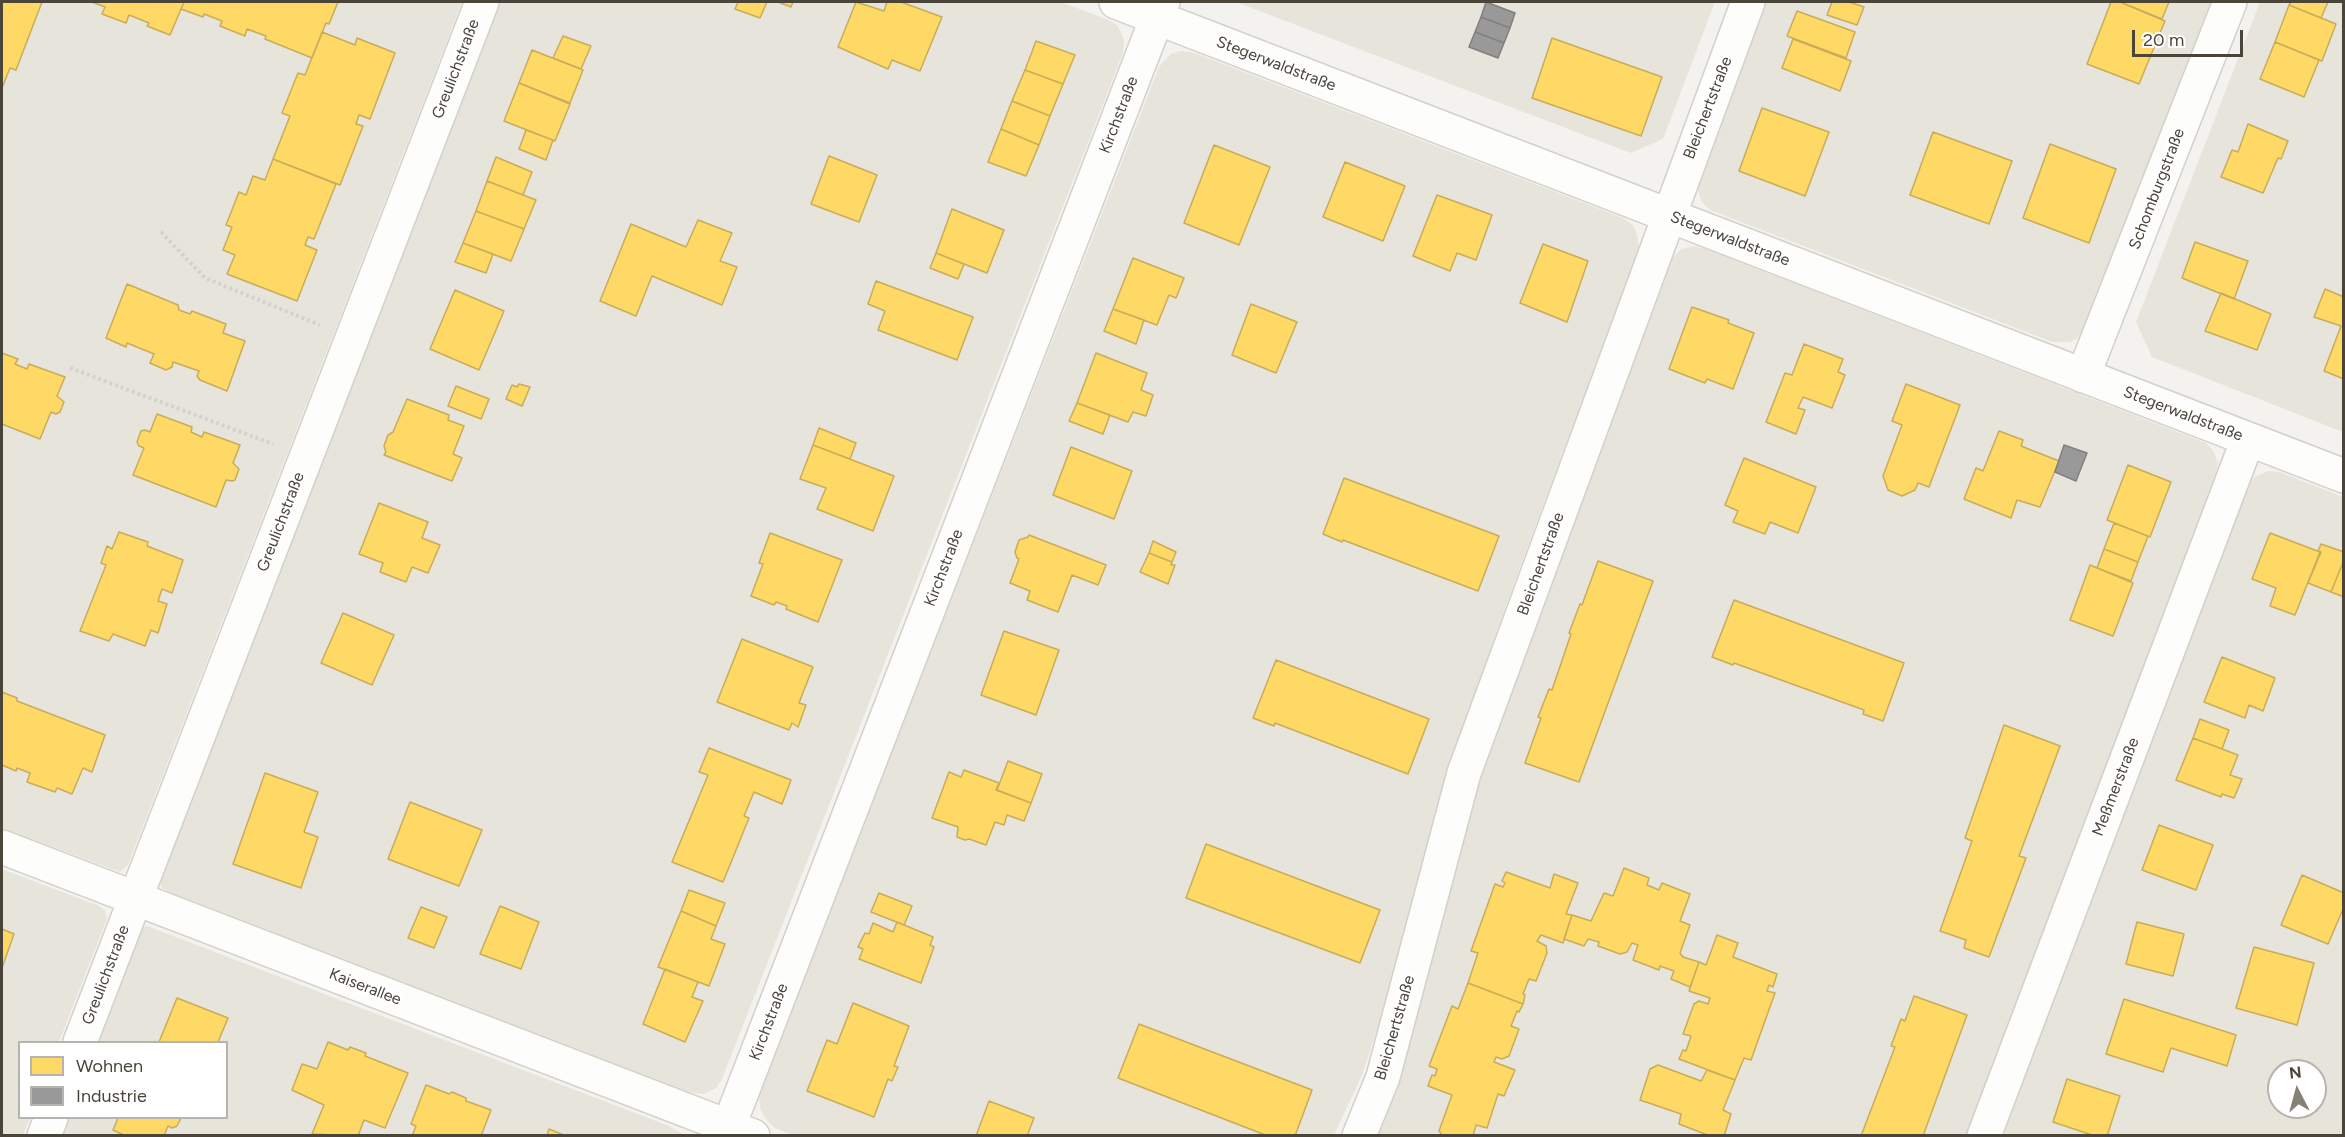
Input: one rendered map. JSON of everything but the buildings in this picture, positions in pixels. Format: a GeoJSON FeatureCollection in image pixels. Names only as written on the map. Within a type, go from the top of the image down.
{"type":"FeatureCollection","features":[{"type":"Feature","properties":{"kind":"street","name":"Greulichstraße"},"geometry":{"type":"LineString","coordinates":[[80,1041],[482,2]]}},
{"type":"Feature","properties":{"kind":"street","name":"Stegerwaldstraße"},"geometry":{"type":"LineString","coordinates":[[1116,2],[1160,9],[1668,215],[2343,476]]}},
{"type":"Feature","properties":{"kind":"street","name":"Bleichertstraße"},"geometry":{"type":"LineString","coordinates":[[1359,1136],[1383,1077],[1464,773],[1748,2]]}},
{"type":"Feature","properties":{"kind":"street","name":"Schomburgstraße"},"geometry":{"type":"LineString","coordinates":[[2084,376],[2230,2]]}},
{"type":"Feature","properties":{"kind":"street","name":"Kirchstraße"},"geometry":{"type":"LineString","coordinates":[[735,1132],[1160,9]]}},
{"type":"Feature","properties":{"kind":"street","name":"Meßmerstraße"},"geometry":{"type":"LineString","coordinates":[[1984,1136],[2248,439]]}},
{"type":"Feature","properties":{"kind":"street","name":"Kaiserallee"},"geometry":{"type":"LineString","coordinates":[[2,847],[735,1132]]}},
{"type":"Feature","properties":{"kind":"street"},"geometry":{"type":"LineString","coordinates":[[44,1136],[51,1119]]}},
{"type":"Feature","properties":{"kind":"path"},"geometry":{"type":"LineString","coordinates":[[160,232],[204,278],[320,326]]}},
{"type":"Feature","properties":{"kind":"path"},"geometry":{"type":"LineString","coordinates":[[70,368],[274,445]]}},
{"type":"Feature","properties":{"kind":"shaded area"},"geometry":{"type":"Polygon","coordinates":[[[2,2],[462,2],[128,865],[120,872],[2,828],[2,2]]]}},
{"type":"Feature","properties":{"kind":"shaded area"},"geometry":{"type":"Polygon","coordinates":[[[500,2],[1061,2],[1111,21],[1118,26],[1124,40],[1123,53],[722,1079],[716,1088],[704,1094],[686,1092],[171,893],[162,888],[160,883],[500,2]]]}},
{"type":"Feature","properties":{"kind":"shaded area"},"geometry":{"type":"Polygon","coordinates":[[[1236,2],[1715,2],[1663,139],[1631,153],[1236,2]]]}},
{"type":"Feature","properties":{"kind":"shaded area"},"geometry":{"type":"Polygon","coordinates":[[[1765,2],[2212,2],[2085,329],[2077,338],[2070,342],[2052,342],[1710,210],[1702,202],[1696,185],[1698,176],[1765,2]]]}},
{"type":"Feature","properties":{"kind":"shaded area"},"geometry":{"type":"Polygon","coordinates":[[[2260,2],[2343,2],[2343,432],[2152,357],[2136,322],[2260,2]]]}},
{"type":"Feature","properties":{"kind":"shaded area"},"geometry":{"type":"Polygon","coordinates":[[[1181,51],[1195,53],[1623,218],[1633,225],[1637,235],[1639,248],[1513,586],[1450,764],[1383,1011],[1362,1075],[1334,1135],[792,1135],[775,1128],[765,1118],[760,1108],[761,1088],[1159,67],[1171,54],[1181,51]]]}},
{"type":"Feature","properties":{"kind":"shaded area"},"geometry":{"type":"Polygon","coordinates":[[[1694,246],[2206,443],[2214,452],[2218,463],[2216,473],[1967,1135],[1373,1136],[1389,1099],[1475,797],[1500,718],[1557,558],[1671,259],[1681,249],[1694,246]]]}},
{"type":"Feature","properties":{"kind":"shaded area"},"geometry":{"type":"Polygon","coordinates":[[[2268,471],[2280,472],[2343,497],[2343,1135],[2003,1136],[2244,493],[2254,477],[2268,471]]]}},
{"type":"Feature","properties":{"kind":"shaded area"},"geometry":{"type":"Polygon","coordinates":[[[2,869],[99,906],[105,911],[107,919],[59,1041],[18,1041],[18,1119],[30,1119],[23,1135],[2,1135],[2,869]]]}},
{"type":"Feature","properties":{"kind":"shaded area"},"geometry":{"type":"Polygon","coordinates":[[[147,926],[669,1126],[684,1135],[59,1136],[66,1119],[228,1119],[228,1041],[95,1041],[141,929],[147,926]]]}}]}
